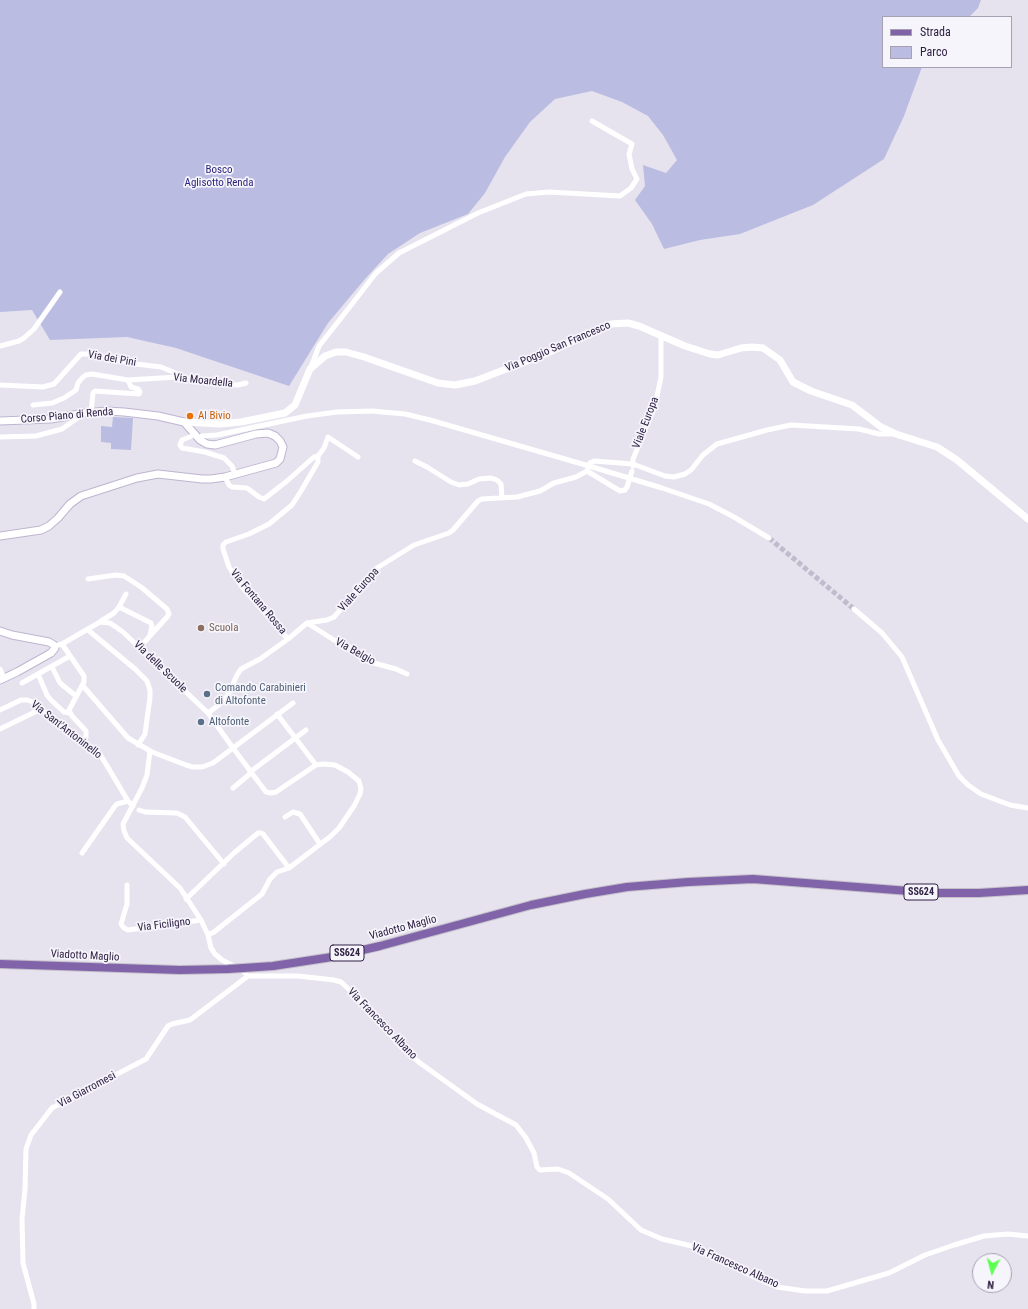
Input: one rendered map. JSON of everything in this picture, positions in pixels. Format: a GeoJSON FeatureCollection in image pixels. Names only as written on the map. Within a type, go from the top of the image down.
{"type":"FeatureCollection","features":[{"type":"Feature","properties":{"kind":"main road","name":"Viadotto Maglio"},"geometry":{"type":"LineString","coordinates":[[0,964],[180,970],[273,966],[332,957],[380,946],[524,907],[585,894],[627,887],[688,882],[753,879],[935,893],[979,893],[1028,890]]}},
{"type":"Feature","properties":{"kind":"street"},"geometry":{"type":"LineString","coordinates":[[310,369],[319,346],[340,318],[376,273],[399,253],[478,214],[526,194],[549,192],[620,196],[631,188],[637,179],[632,169],[630,154],[632,144],[592,121]]}},
{"type":"Feature","properties":{"kind":"street"},"geometry":{"type":"LineString","coordinates":[[0,346],[19,341],[24,338],[34,329],[60,292]]}},
{"type":"Feature","properties":{"kind":"street","name":"Via Poggio San Francesco"},"geometry":{"type":"LineString","coordinates":[[184,422],[220,424],[241,422],[285,413],[297,402],[310,369],[325,356],[336,352],[346,352],[438,383],[455,385],[469,383],[545,354],[611,324],[634,324],[685,346],[710,354],[718,355],[752,346],[764,348],[780,360],[793,382],[811,391],[852,405],[881,427],[896,434],[937,447],[956,460],[1028,519]]}},
{"type":"Feature","properties":{"kind":"street","name":"Viale Europa"},"geometry":{"type":"LineString","coordinates":[[588,468],[620,490],[625,490],[627,487],[632,471],[633,458],[655,406],[661,377],[661,335]]}},
{"type":"Feature","properties":{"kind":"street","name":"Via dei Pini"},"geometry":{"type":"LineString","coordinates":[[0,384],[43,387],[54,384],[81,354],[161,367],[178,374],[178,377]]}},
{"type":"Feature","properties":{"kind":"street","name":"Via Moardella"},"geometry":{"type":"LineString","coordinates":[[33,405],[52,403],[70,395],[76,390],[78,383],[82,378],[86,375],[92,374],[128,380],[178,377],[222,384],[238,385],[246,383]]}},
{"type":"Feature","properties":{"kind":"street"},"geometry":{"type":"LineString","coordinates":[[0,437],[36,436],[62,429],[88,412],[93,393],[95,391],[139,394],[140,392],[131,387],[128,380]]}},
{"type":"Feature","properties":{"kind":"street","name":"Corso Piano di Renda"},"geometry":{"type":"LineString","coordinates":[[0,421],[51,420],[88,412],[107,411],[158,416],[184,422]]}},
{"type":"Feature","properties":{"kind":"street"},"geometry":{"type":"LineString","coordinates":[[202,436],[217,435],[307,416],[337,412],[372,411],[405,414],[430,420],[588,468],[662,488],[709,504],[734,516],[769,538]]}},
{"type":"Feature","properties":{"kind":"street"},"geometry":{"type":"LineString","coordinates":[[0,536],[41,530],[54,522],[70,504],[81,496],[137,478],[158,474],[212,479],[276,463],[282,454],[283,448],[280,441],[275,436],[268,433],[256,434],[215,445],[207,444],[200,440],[184,422]]}},
{"type":"Feature","properties":{"kind":"street","name":"Viale Europa"},"geometry":{"type":"LineString","coordinates":[[306,623],[312,621],[324,621],[334,617],[377,568],[414,545],[448,533],[463,520],[478,501],[488,498],[528,495],[540,491],[554,483],[576,477],[588,468],[590,463],[594,461],[633,464],[665,476],[674,477],[684,474],[690,470],[706,452],[717,444],[791,424],[859,429],[879,434],[896,434]]}},
{"type":"Feature","properties":{"kind":"street"},"geometry":{"type":"LineString","coordinates":[[192,436],[182,440],[180,445],[182,448],[205,452],[224,458],[232,466],[235,474]]}},
{"type":"Feature","properties":{"kind":"street","name":"Via Fontana Rossa"},"geometry":{"type":"LineString","coordinates":[[288,639],[242,587],[229,567],[223,547],[226,542],[249,534],[269,524],[287,510],[301,492],[318,462],[318,456],[324,448],[328,437],[358,457]]}},
{"type":"Feature","properties":{"kind":"street"},"geometry":{"type":"LineString","coordinates":[[225,476],[229,485],[232,487],[246,488],[259,498],[264,499],[314,457],[318,456]]}},
{"type":"Feature","properties":{"kind":"street"},"geometry":{"type":"LineString","coordinates":[[415,461],[455,484],[468,484],[480,479],[491,478],[497,480],[501,484],[502,498]]}},
{"type":"Feature","properties":{"kind":"street"},"geometry":{"type":"LineString","coordinates":[[88,579],[116,575],[124,576],[141,587],[167,609],[168,616],[140,647]]}},
{"type":"Feature","properties":{"kind":"street"},"geometry":{"type":"LineString","coordinates":[[0,669],[2,679],[18,672],[51,653],[58,645],[88,630],[114,613],[126,594]]}},
{"type":"Feature","properties":{"kind":"street"},"geometry":{"type":"LineString","coordinates":[[119,607],[151,624],[150,635]]}},
{"type":"Feature","properties":{"kind":"street"},"geometry":{"type":"LineString","coordinates":[[854,609],[882,633],[902,657],[938,740],[959,776],[968,785],[981,794],[1010,805],[1028,808]]}},
{"type":"Feature","properties":{"kind":"street","name":"Via delle Scuole"},"geometry":{"type":"LineString","coordinates":[[100,622],[110,623],[123,632],[208,712],[264,791],[271,794],[276,792],[316,765]]}},
{"type":"Feature","properties":{"kind":"street"},"geometry":{"type":"LineString","coordinates":[[208,712],[224,701],[241,669],[260,659],[288,639],[306,623]]}},
{"type":"Feature","properties":{"kind":"street","name":"Via Belgio"},"geometry":{"type":"LineString","coordinates":[[306,623],[334,640],[354,649],[359,656],[370,662],[396,669],[407,674]]}},
{"type":"Feature","properties":{"kind":"street"},"geometry":{"type":"LineString","coordinates":[[88,630],[147,681],[150,690],[150,697],[145,734],[138,745]]}},
{"type":"Feature","properties":{"kind":"street"},"geometry":{"type":"LineString","coordinates":[[0,631],[58,645],[70,656],[83,673],[84,679],[83,686],[70,707],[70,713]]}},
{"type":"Feature","properties":{"kind":"street"},"geometry":{"type":"LineString","coordinates":[[22,682],[70,656]]}},
{"type":"Feature","properties":{"kind":"street"},"geometry":{"type":"LineString","coordinates":[[52,667],[60,684],[76,696]]}},
{"type":"Feature","properties":{"kind":"street"},"geometry":{"type":"LineString","coordinates":[[38,674],[52,700],[64,712],[70,713],[86,731],[86,738],[83,741]]}},
{"type":"Feature","properties":{"kind":"street"},"geometry":{"type":"LineString","coordinates":[[83,686],[106,710],[128,738],[138,745],[194,767],[208,765],[292,703]]}},
{"type":"Feature","properties":{"kind":"street","name":"Via Sant'Antoninello"},"geometry":{"type":"LineString","coordinates":[[0,710],[24,700],[30,700],[41,708],[74,736],[100,754],[128,801],[134,808]]}},
{"type":"Feature","properties":{"kind":"street"},"geometry":{"type":"LineString","coordinates":[[0,729],[41,708]]}},
{"type":"Feature","properties":{"kind":"street"},"geometry":{"type":"LineString","coordinates":[[208,935],[214,932],[262,894],[270,879],[277,872],[289,868],[331,836],[344,821],[360,794],[361,789],[357,778],[348,772],[331,764],[316,765],[277,714]]}},
{"type":"Feature","properties":{"kind":"street"},"geometry":{"type":"LineString","coordinates":[[233,788],[306,730]]}},
{"type":"Feature","properties":{"kind":"street"},"geometry":{"type":"LineString","coordinates":[[150,750],[147,776],[134,808],[145,812],[177,813],[185,817],[224,864]]}},
{"type":"Feature","properties":{"kind":"street"},"geometry":{"type":"LineString","coordinates":[[82,854],[115,806],[128,801]]}},
{"type":"Feature","properties":{"kind":"street","name":"Via Ficiligno"},"geometry":{"type":"LineString","coordinates":[[134,808],[123,824],[127,838],[180,888],[201,920],[208,935],[211,948],[215,954],[222,960],[242,970],[248,976]]}},
{"type":"Feature","properties":{"kind":"street"},"geometry":{"type":"LineString","coordinates":[[285,816],[293,812],[300,814],[320,844]]}},
{"type":"Feature","properties":{"kind":"street"},"geometry":{"type":"LineString","coordinates":[[186,899],[234,853],[258,833],[261,833],[289,868]]}},
{"type":"Feature","properties":{"kind":"street","name":"Via Ficiligno"},"geometry":{"type":"LineString","coordinates":[[127,885],[127,904],[121,924],[128,930],[201,920]]}},
{"type":"Feature","properties":{"kind":"street","name":"Via Francesco Albano"},"geometry":{"type":"LineString","coordinates":[[248,976],[298,976],[336,980],[341,982],[368,1007],[400,1046],[420,1064],[477,1104],[516,1125],[534,1152],[537,1167],[540,1170],[558,1169],[569,1173],[608,1199],[641,1230],[662,1238],[692,1246],[777,1287],[805,1291],[827,1291],[889,1273],[925,1255],[984,1236],[1008,1234],[1028,1236]]}},
{"type":"Feature","properties":{"kind":"street","name":"Via Giarromesi"},"geometry":{"type":"LineString","coordinates":[[34,1309],[23,1263],[22,1219],[25,1188],[26,1149],[31,1135],[52,1108],[146,1059],[163,1031],[168,1026],[190,1020],[248,976]]}},
{"type":"Feature","properties":{"kind":"green space","name":"Bosco Aglisotto Renda"},"geometry":{"type":"Polygon","coordinates":[[[0,0],[981,0],[978,8],[970,16],[882,16],[882,68],[922,68],[904,116],[884,159],[813,205],[740,234],[700,240],[664,249],[652,224],[635,200],[645,186],[643,165],[666,173],[677,160],[663,135],[648,116],[622,102],[592,91],[555,99],[530,122],[505,157],[485,193],[468,214],[420,233],[388,254],[328,323],[289,386],[176,348],[127,337],[50,340],[32,310],[0,312],[0,0]]]}},
{"type":"Feature","properties":{"kind":"green space"},"geometry":{"type":"Polygon","coordinates":[[[113,417],[133,418],[131,450],[111,449],[111,443],[101,442],[101,426],[112,427],[113,417]]]}},
{"type":"Feature","properties":{"kind":"tunnel"},"geometry":{"type":"LineString","coordinates":[[769,538],[854,609]]}},
{"type":"Feature","properties":{"kind":"place","name":"Al Bivio"},"geometry":{"type":"Point","coordinates":[190,416]}},
{"type":"Feature","properties":{"kind":"place","name":"Scuola"},"geometry":{"type":"Point","coordinates":[201,628]}},
{"type":"Feature","properties":{"kind":"place","name":"Comando Carabinieri di Altofonte"},"geometry":{"type":"Point","coordinates":[207,694]}},
{"type":"Feature","properties":{"kind":"place","name":"Altofonte"},"geometry":{"type":"Point","coordinates":[201,722]}}]}
